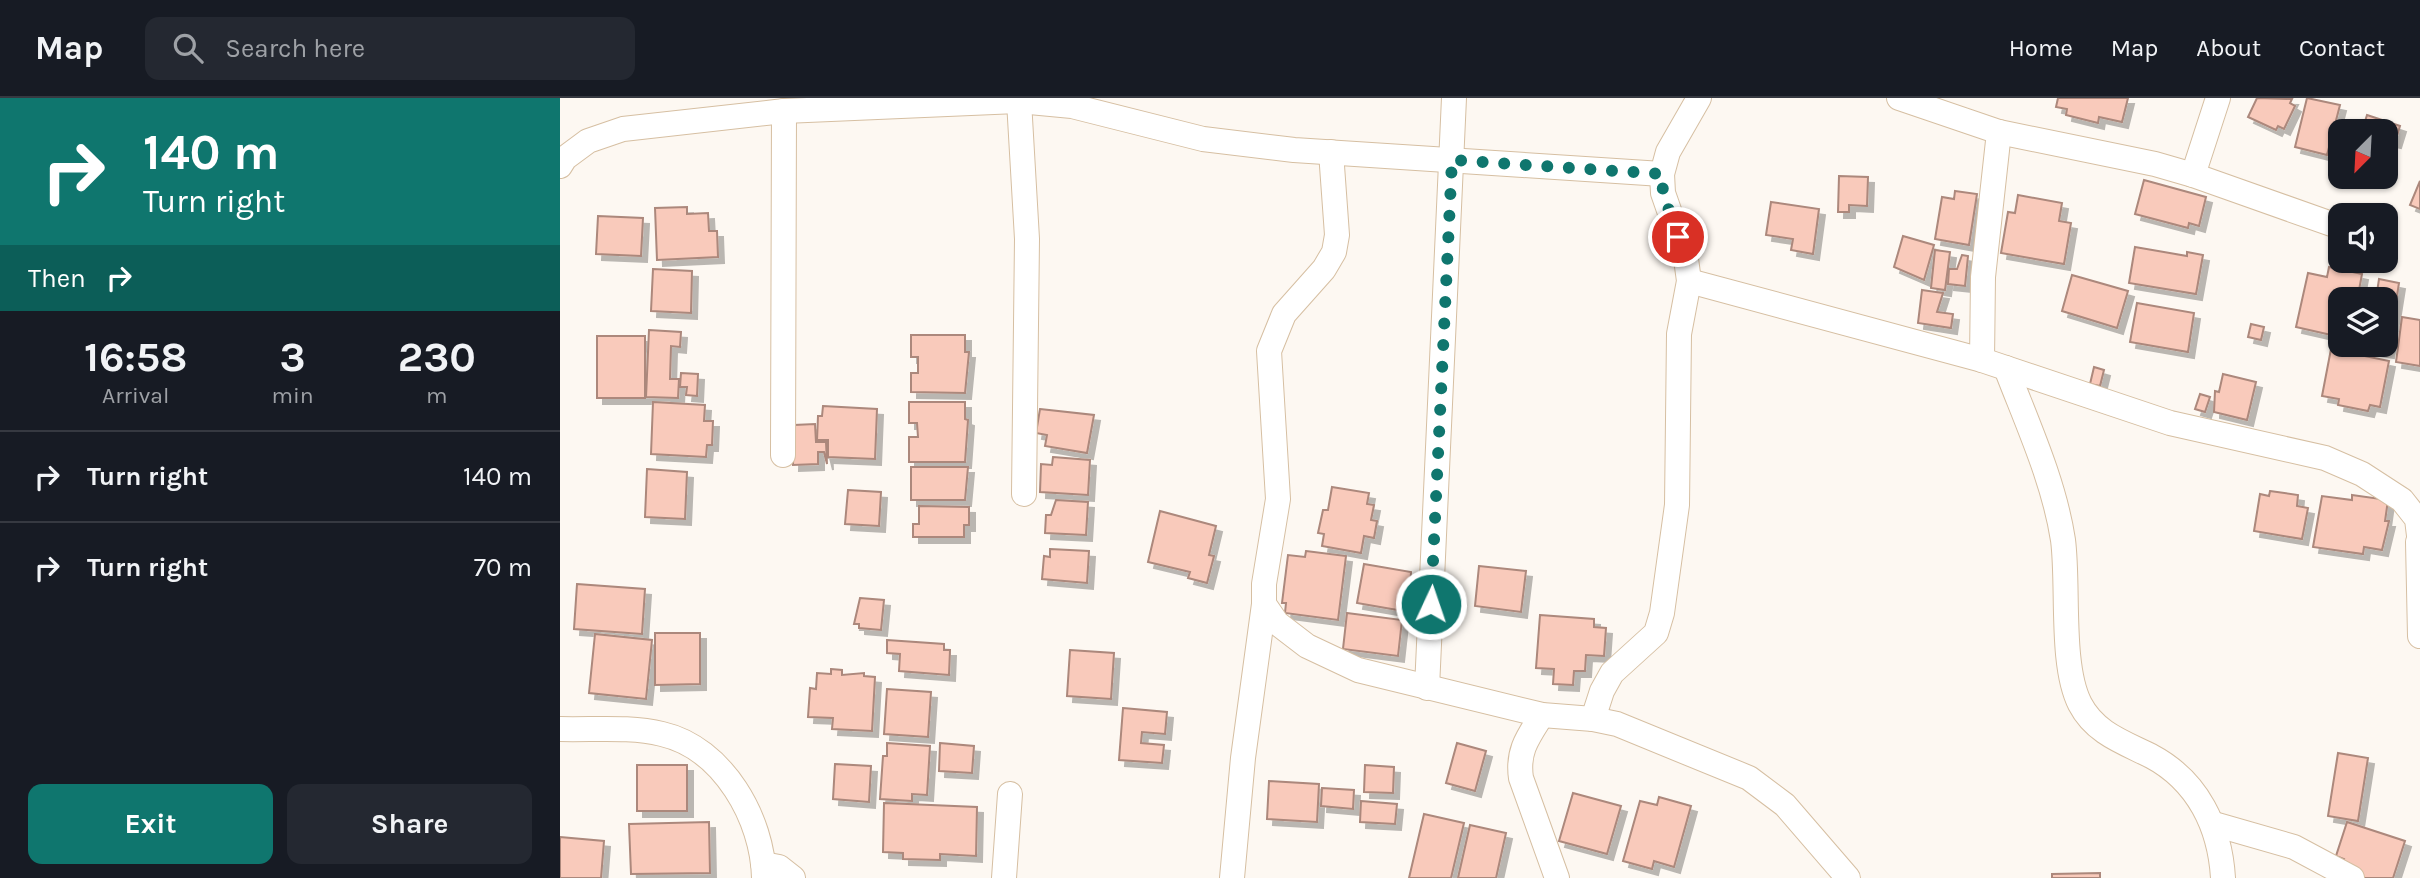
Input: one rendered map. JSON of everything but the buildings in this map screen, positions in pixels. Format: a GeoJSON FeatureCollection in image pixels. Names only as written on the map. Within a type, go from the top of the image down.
{"type":"FeatureCollection","features":[{"type":"Feature","properties":{"kind":"street"},"geometry":{"type":"LineString","coordinates":[[1427,688],[1454,98]]}},
{"type":"Feature","properties":{"kind":"street"},"geometry":{"type":"LineString","coordinates":[[1593,719],[1601,691],[1612,673],[1656,634],[1662,613],[1677,505],[1679,334],[1689,281],[1686,259],[1663,193],[1662,174],[1668,152],[1699,98]]}},
{"type":"Feature","properties":{"kind":"street"},"geometry":{"type":"LineString","coordinates":[[1899,98],[1999,132],[2193,174],[2328,223]]}},
{"type":"Feature","properties":{"kind":"street"},"geometry":{"type":"LineString","coordinates":[[2193,174],[2218,98]]}},
{"type":"Feature","properties":{"kind":"street"},"geometry":{"type":"LineString","coordinates":[[560,166],[565,158],[588,141],[623,129],[720,107],[784,111],[948,100],[1019,101],[1072,106],[1203,139],[1331,152],[1662,174]]}},
{"type":"Feature","properties":{"kind":"street"},"geometry":{"type":"LineString","coordinates":[[1019,101],[1027,239],[1024,494]]}},
{"type":"Feature","properties":{"kind":"street"},"geometry":{"type":"LineString","coordinates":[[783,455],[784,111]]}},
{"type":"Feature","properties":{"kind":"street"},"geometry":{"type":"LineString","coordinates":[[1982,360],[1983,277],[1999,132]]}},
{"type":"Feature","properties":{"kind":"street"},"geometry":{"type":"LineString","coordinates":[[1232,878],[1243,758],[1264,604],[1264,584],[1278,499],[1269,351],[1284,314],[1324,269],[1334,252],[1337,234],[1331,152]]}},
{"type":"Feature","properties":{"kind":"street"},"geometry":{"type":"LineString","coordinates":[[1689,281],[1982,360],[2170,423],[2326,458],[2362,474],[2402,500],[2417,519],[2420,636]]}},
{"type":"Feature","properties":{"kind":"street"},"geometry":{"type":"LineString","coordinates":[[2006,368],[2039,458],[2063,539],[2070,669],[2079,702],[2092,723],[2177,773],[2196,794],[2214,824],[2221,850],[2224,878]]}},
{"type":"Feature","properties":{"kind":"street"},"geometry":{"type":"LineString","coordinates":[[1264,604],[1277,623],[1307,646],[1358,670],[1542,715],[1593,719],[1617,724],[1749,778],[1785,805],[1848,878]]}},
{"type":"Feature","properties":{"kind":"street"},"geometry":{"type":"LineString","coordinates":[[1542,715],[1522,746],[1519,763],[1521,778],[1557,878]]}},
{"type":"Feature","properties":{"kind":"street"},"geometry":{"type":"LineString","coordinates":[[560,729],[662,733],[688,743],[719,769],[739,794],[754,825],[764,871],[779,867],[793,878]]}},
{"type":"Feature","properties":{"kind":"street"},"geometry":{"type":"LineString","coordinates":[[1004,878],[1010,794]]}},
{"type":"Feature","properties":{"kind":"street"},"geometry":{"type":"LineString","coordinates":[[2214,824],[2294,847],[2352,878]]}},
{"type":"Feature","properties":{"kind":"route"},"geometry":{"type":"LineString","coordinates":[[1431,604],[1452,160],[1662,174],[1663,193],[1678,237]]}}]}
